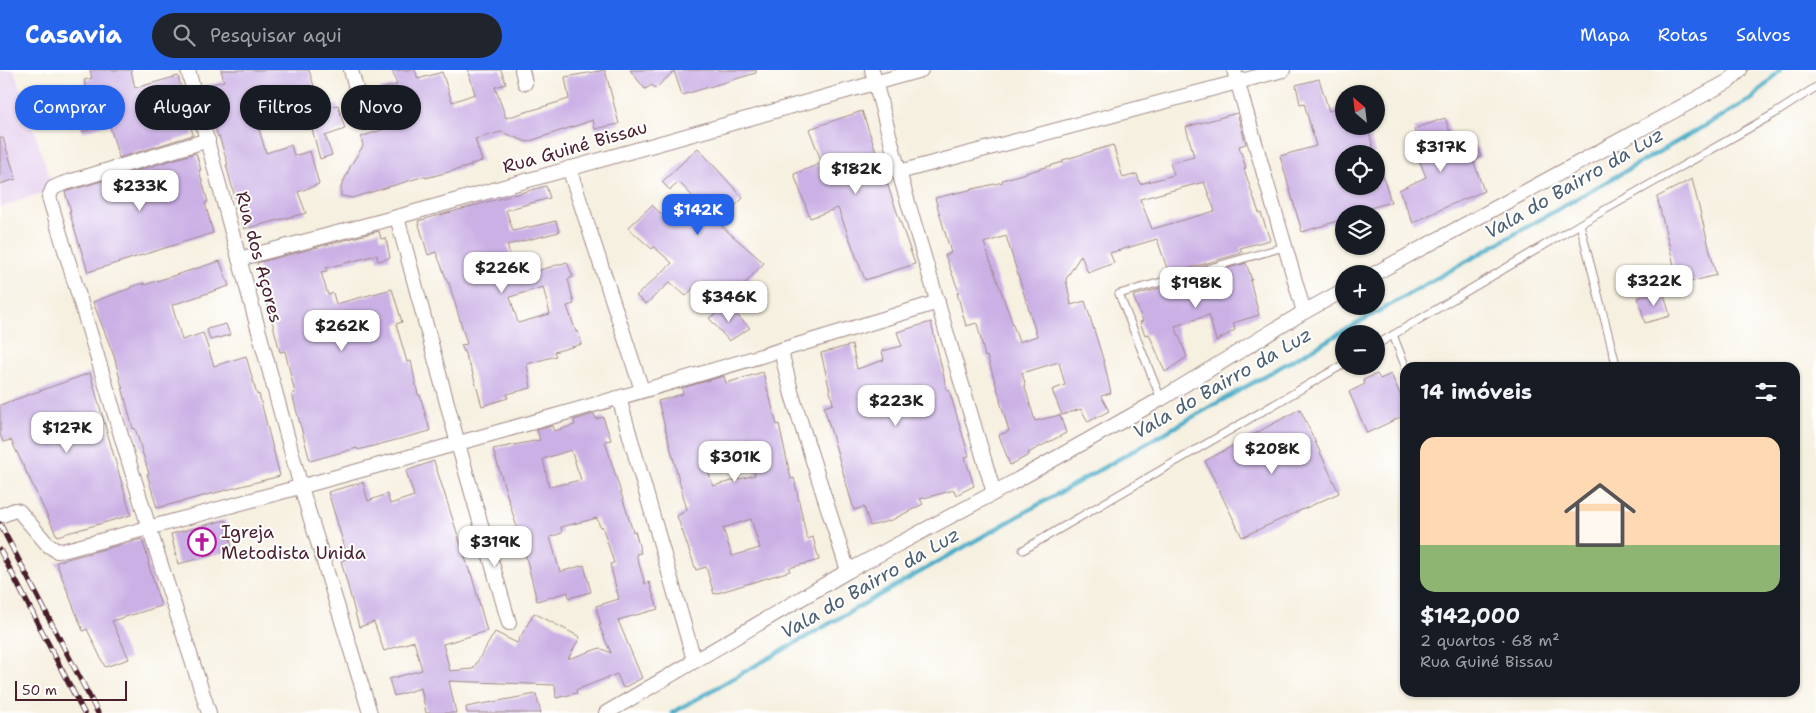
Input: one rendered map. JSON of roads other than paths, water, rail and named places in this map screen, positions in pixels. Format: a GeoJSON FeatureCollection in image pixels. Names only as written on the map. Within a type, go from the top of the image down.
{"type":"FeatureCollection","features":[{"type":"Feature","properties":{"kind":"street","name":"Rua dos Açores"},"geometry":{"type":"LineString","coordinates":[[188,70],[301,487],[370,713]]}},
{"type":"Feature","properties":{"kind":"street"},"geometry":{"type":"LineString","coordinates":[[351,70],[355,85]]}},
{"type":"Feature","properties":{"kind":"street","name":"Rua Guiné Bissau"},"geometry":{"type":"LineString","coordinates":[[239,258],[396,217],[569,168],[873,77],[921,70]]}},
{"type":"Feature","properties":{"kind":"street"},"geometry":{"type":"LineString","coordinates":[[900,172],[1236,76],[1282,70]]}},
{"type":"Feature","properties":{"kind":"street"},"geometry":{"type":"LineString","coordinates":[[1385,268],[1729,81],[1740,70]]}},
{"type":"Feature","properties":{"kind":"street"},"geometry":{"type":"LineString","coordinates":[[1236,76],[1304,312]]}},
{"type":"Feature","properties":{"kind":"street"},"geometry":{"type":"LineString","coordinates":[[873,77],[994,493]]}},
{"type":"Feature","properties":{"kind":"street"},"geometry":{"type":"LineString","coordinates":[[208,140],[62,184],[53,188],[49,197],[149,528],[209,713]]}},
{"type":"Feature","properties":{"kind":"street"},"geometry":{"type":"LineString","coordinates":[[569,168],[642,390]]}},
{"type":"Feature","properties":{"kind":"street"},"geometry":{"type":"LineString","coordinates":[[396,217],[458,444],[510,623]]}},
{"type":"Feature","properties":{"kind":"street"},"geometry":{"type":"LineString","coordinates":[[606,713],[848,571],[994,493],[1161,399],[1335,295]]}},
{"type":"Feature","properties":{"kind":"street"},"geometry":{"type":"LineString","coordinates":[[0,516],[15,510],[20,511],[48,545],[56,551],[66,550],[458,444],[781,351],[938,302]]}},
{"type":"Feature","properties":{"kind":"street"},"geometry":{"type":"LineString","coordinates":[[781,351],[792,395],[848,571]]}},
{"type":"Feature","properties":{"kind":"street"},"geometry":{"type":"LineString","coordinates":[[619,398],[694,660]]}},
{"type":"Feature","properties":{"kind":"lane"},"geometry":{"type":"LineString","coordinates":[[1385,340],[1580,224],[1766,119],[1816,87]]}},
{"type":"Feature","properties":{"kind":"lane"},"geometry":{"type":"LineString","coordinates":[[1580,224],[1615,362]]}},
{"type":"Feature","properties":{"kind":"lane"},"geometry":{"type":"LineString","coordinates":[[1161,399],[1119,294],[1284,247]]}},
{"type":"Feature","properties":{"kind":"lane"},"geometry":{"type":"LineString","coordinates":[[1393,335],[1404,362]]}},
{"type":"Feature","properties":{"kind":"lane"},"geometry":{"type":"LineString","coordinates":[[1022,550],[1335,369]]}},
{"type":"Feature","properties":{"kind":"waterway","name":"Vala do Bairro da Luz"},"geometry":{"type":"LineString","coordinates":[[672,713],[1752,99],[1780,70]]}},
{"type":"Feature","properties":{"kind":"railway"},"geometry":{"type":"LineString","coordinates":[[0,524],[98,713]]}},
{"type":"Feature","properties":{"kind":"railway"},"geometry":{"type":"LineString","coordinates":[[0,550],[84,713]]}},
{"type":"Feature","properties":{"kind":"place","name":"Igreja Metodista Unida"},"geometry":{"type":"Point","coordinates":[202,542]}}]}
